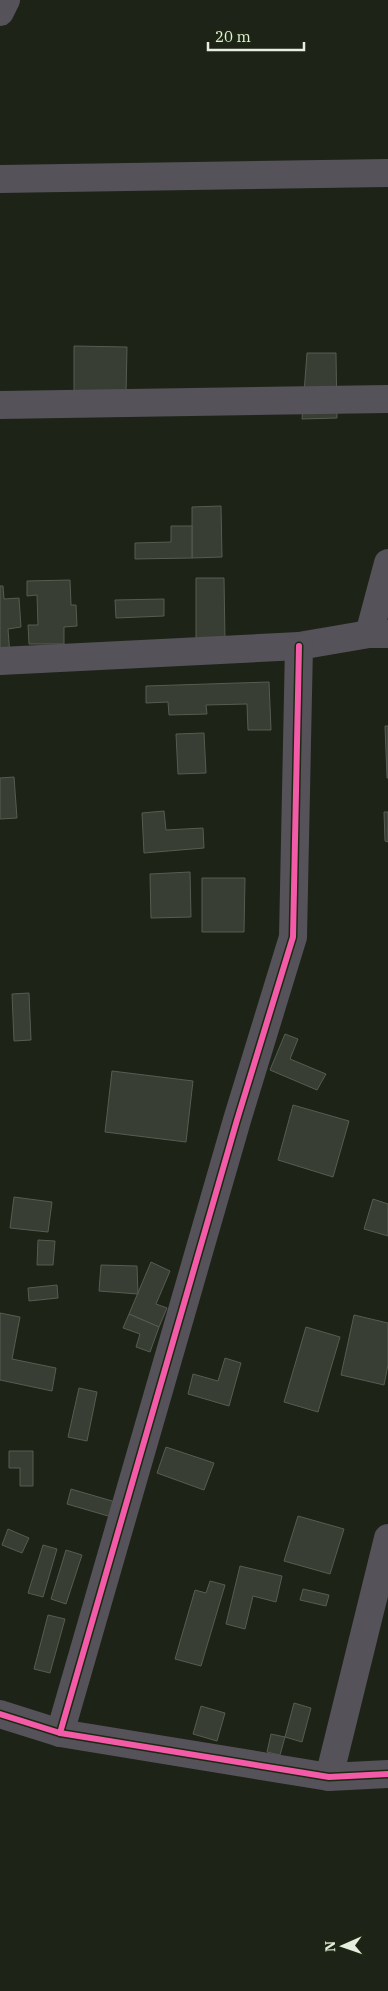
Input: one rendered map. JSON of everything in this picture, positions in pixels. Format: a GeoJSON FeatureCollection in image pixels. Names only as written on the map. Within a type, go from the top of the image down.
{"type":"FeatureCollection","features":[{"type":"Feature","properties":{"kind":"street"},"geometry":{"type":"LineString","coordinates":[[0,12],[6,0]]}},
{"type":"Feature","properties":{"kind":"street"},"geometry":{"type":"LineString","coordinates":[[0,179],[388,173]]}},
{"type":"Feature","properties":{"kind":"street"},"geometry":{"type":"LineString","coordinates":[[0,405],[388,399]]}},
{"type":"Feature","properties":{"kind":"street"},"geometry":{"type":"LineString","coordinates":[[0,661],[299,646],[379,634],[388,562]]}},
{"type":"Feature","properties":{"kind":"street"},"geometry":{"type":"LineString","coordinates":[[60,1733],[237,1120],[293,937],[299,646]]}},
{"type":"Feature","properties":{"kind":"street"},"geometry":{"type":"LineString","coordinates":[[329,1777],[388,1538]]}},
{"type":"Feature","properties":{"kind":"street"},"geometry":{"type":"LineString","coordinates":[[0,1714],[60,1733],[329,1777],[388,1774]]}},
{"type":"Feature","properties":{"kind":"building"},"geometry":{"type":"Polygon","coordinates":[[[74,346],[127,347],[126,394],[74,394],[74,346]]]}},
{"type":"Feature","properties":{"kind":"building"},"geometry":{"type":"Polygon","coordinates":[[[307,353],[336,353],[337,418],[302,419],[307,353]]]}},
{"type":"Feature","properties":{"kind":"building"},"geometry":{"type":"Polygon","coordinates":[[[221,506],[222,557],[192,558],[192,507],[221,506]]]}},
{"type":"Feature","properties":{"kind":"building"},"geometry":{"type":"Polygon","coordinates":[[[171,526],[192,526],[192,558],[135,559],[135,543],[171,542],[171,526]]]}},
{"type":"Feature","properties":{"kind":"building"},"geometry":{"type":"Polygon","coordinates":[[[196,578],[224,578],[225,641],[196,641],[196,578]]]}},
{"type":"Feature","properties":{"kind":"building"},"geometry":{"type":"Polygon","coordinates":[[[70,580],[71,605],[76,605],[77,626],[64,627],[64,644],[29,644],[28,625],[38,625],[37,595],[27,596],[27,581],[70,580]]]}},
{"type":"Feature","properties":{"kind":"building"},"geometry":{"type":"Polygon","coordinates":[[[0,586],[3,586],[4,599],[19,598],[21,627],[8,629],[10,656],[0,656],[0,586]]]}},
{"type":"Feature","properties":{"kind":"building"},"geometry":{"type":"Polygon","coordinates":[[[164,599],[164,616],[116,618],[115,600],[164,599]]]}},
{"type":"Feature","properties":{"kind":"building"},"geometry":{"type":"Polygon","coordinates":[[[269,682],[271,730],[248,730],[247,704],[206,705],[207,714],[169,715],[168,702],[146,703],[146,686],[269,682]]]}},
{"type":"Feature","properties":{"kind":"building"},"geometry":{"type":"Polygon","coordinates":[[[385,726],[388,726],[388,778],[387,778],[385,726]]]}},
{"type":"Feature","properties":{"kind":"building"},"geometry":{"type":"Polygon","coordinates":[[[204,733],[206,773],[178,774],[176,734],[204,733]]]}},
{"type":"Feature","properties":{"kind":"building"},"geometry":{"type":"Polygon","coordinates":[[[14,777],[17,818],[0,819],[0,778],[14,777]]]}},
{"type":"Feature","properties":{"kind":"building"},"geometry":{"type":"Polygon","coordinates":[[[164,811],[166,830],[203,828],[204,848],[144,853],[142,813],[164,811]]]}},
{"type":"Feature","properties":{"kind":"building"},"geometry":{"type":"Polygon","coordinates":[[[384,812],[388,812],[388,842],[385,841],[384,812]]]}},
{"type":"Feature","properties":{"kind":"building"},"geometry":{"type":"Polygon","coordinates":[[[190,872],[191,917],[151,918],[150,874],[190,872]]]}},
{"type":"Feature","properties":{"kind":"building"},"geometry":{"type":"Polygon","coordinates":[[[202,878],[245,878],[244,932],[202,932],[202,878]]]}},
{"type":"Feature","properties":{"kind":"building"},"geometry":{"type":"Polygon","coordinates":[[[29,993],[31,1040],[14,1041],[12,994],[29,993]]]}},
{"type":"Feature","properties":{"kind":"building"},"geometry":{"type":"Polygon","coordinates":[[[285,1034],[298,1039],[290,1059],[326,1074],[317,1090],[270,1070],[285,1034]]]}},
{"type":"Feature","properties":{"kind":"building"},"geometry":{"type":"Polygon","coordinates":[[[112,1071],[193,1081],[186,1142],[105,1132],[112,1071]]]}},
{"type":"Feature","properties":{"kind":"building"},"geometry":{"type":"Polygon","coordinates":[[[293,1105],[349,1121],[333,1177],[278,1160],[293,1105]]]}},
{"type":"Feature","properties":{"kind":"building"},"geometry":{"type":"Polygon","coordinates":[[[14,1197],[52,1202],[48,1232],[10,1228],[14,1197]]]}},
{"type":"Feature","properties":{"kind":"building"},"geometry":{"type":"Polygon","coordinates":[[[373,1199],[388,1204],[388,1236],[364,1229],[373,1199]]]}},
{"type":"Feature","properties":{"kind":"building"},"geometry":{"type":"Polygon","coordinates":[[[38,1240],[55,1241],[53,1265],[37,1265],[38,1240]]]}},
{"type":"Feature","properties":{"kind":"building"},"geometry":{"type":"Polygon","coordinates":[[[151,1262],[170,1271],[156,1304],[167,1308],[159,1327],[129,1314],[151,1262]]]}},
{"type":"Feature","properties":{"kind":"building"},"geometry":{"type":"Polygon","coordinates":[[[101,1265],[137,1266],[138,1294],[99,1291],[101,1265]]]}},
{"type":"Feature","properties":{"kind":"building"},"geometry":{"type":"Polygon","coordinates":[[[57,1285],[58,1298],[29,1301],[28,1288],[57,1285]]]}},
{"type":"Feature","properties":{"kind":"building"},"geometry":{"type":"Polygon","coordinates":[[[0,1313],[20,1317],[12,1359],[56,1368],[52,1391],[0,1380],[0,1313]]]}},
{"type":"Feature","properties":{"kind":"building"},"geometry":{"type":"Polygon","coordinates":[[[129,1314],[159,1327],[150,1352],[136,1347],[140,1334],[123,1328],[129,1314]]]}},
{"type":"Feature","properties":{"kind":"building"},"geometry":{"type":"Polygon","coordinates":[[[354,1315],[388,1323],[388,1365],[384,1385],[341,1375],[354,1315]]]}},
{"type":"Feature","properties":{"kind":"building"},"geometry":{"type":"Polygon","coordinates":[[[306,1327],[340,1337],[318,1412],[284,1402],[306,1327]]]}},
{"type":"Feature","properties":{"kind":"building"},"geometry":{"type":"Polygon","coordinates":[[[225,1358],[241,1363],[229,1406],[188,1394],[193,1374],[218,1381],[225,1358]]]}},
{"type":"Feature","properties":{"kind":"building"},"geometry":{"type":"Polygon","coordinates":[[[79,1388],[97,1392],[87,1441],[68,1437],[79,1388]]]}},
{"type":"Feature","properties":{"kind":"building"},"geometry":{"type":"Polygon","coordinates":[[[166,1447],[214,1463],[204,1490],[157,1473],[166,1447]]]}},
{"type":"Feature","properties":{"kind":"building"},"geometry":{"type":"Polygon","coordinates":[[[9,1451],[33,1451],[33,1486],[20,1486],[20,1468],[9,1468],[9,1451]]]}},
{"type":"Feature","properties":{"kind":"building"},"geometry":{"type":"Polygon","coordinates":[[[71,1489],[119,1503],[115,1518],[67,1504],[71,1489]]]}},
{"type":"Feature","properties":{"kind":"building"},"geometry":{"type":"Polygon","coordinates":[[[298,1516],[344,1529],[330,1574],[284,1561],[298,1516]]]}},
{"type":"Feature","properties":{"kind":"building"},"geometry":{"type":"Polygon","coordinates":[[[8,1529],[29,1538],[22,1553],[2,1545],[8,1529]]]}},
{"type":"Feature","properties":{"kind":"building"},"geometry":{"type":"Polygon","coordinates":[[[43,1545],[57,1549],[43,1597],[28,1593],[43,1545]]]}},
{"type":"Feature","properties":{"kind":"building"},"geometry":{"type":"Polygon","coordinates":[[[66,1550],[82,1555],[66,1604],[51,1599],[66,1550]]]}},
{"type":"Feature","properties":{"kind":"building"},"geometry":{"type":"Polygon","coordinates":[[[240,1566],[282,1576],[276,1602],[253,1596],[245,1629],[226,1624],[240,1566]]]}},
{"type":"Feature","properties":{"kind":"building"},"geometry":{"type":"Polygon","coordinates":[[[210,1581],[225,1585],[201,1666],[175,1659],[195,1590],[206,1593],[210,1581]]]}},
{"type":"Feature","properties":{"kind":"building"},"geometry":{"type":"Polygon","coordinates":[[[303,1589],[329,1595],[326,1606],[300,1600],[303,1589]]]}},
{"type":"Feature","properties":{"kind":"building"},"geometry":{"type":"Polygon","coordinates":[[[48,1615],[65,1619],[50,1673],[34,1669],[48,1615]]]}},
{"type":"Feature","properties":{"kind":"building"},"geometry":{"type":"Polygon","coordinates":[[[294,1703],[311,1708],[302,1742],[285,1737],[294,1703]]]}},
{"type":"Feature","properties":{"kind":"building"},"geometry":{"type":"Polygon","coordinates":[[[201,1706],[225,1713],[217,1741],[193,1734],[201,1706]]]}},
{"type":"Feature","properties":{"kind":"building"},"geometry":{"type":"Polygon","coordinates":[[[271,1734],[285,1737],[280,1755],[267,1752],[271,1734]]]}},
{"type":"Feature","properties":{"kind":"cycle path"},"geometry":{"type":"LineString","coordinates":[[60,1733],[237,1120],[293,937],[299,646]]}},
{"type":"Feature","properties":{"kind":"cycle path"},"geometry":{"type":"LineString","coordinates":[[0,1714],[60,1733],[329,1777],[388,1774]]}}]}
